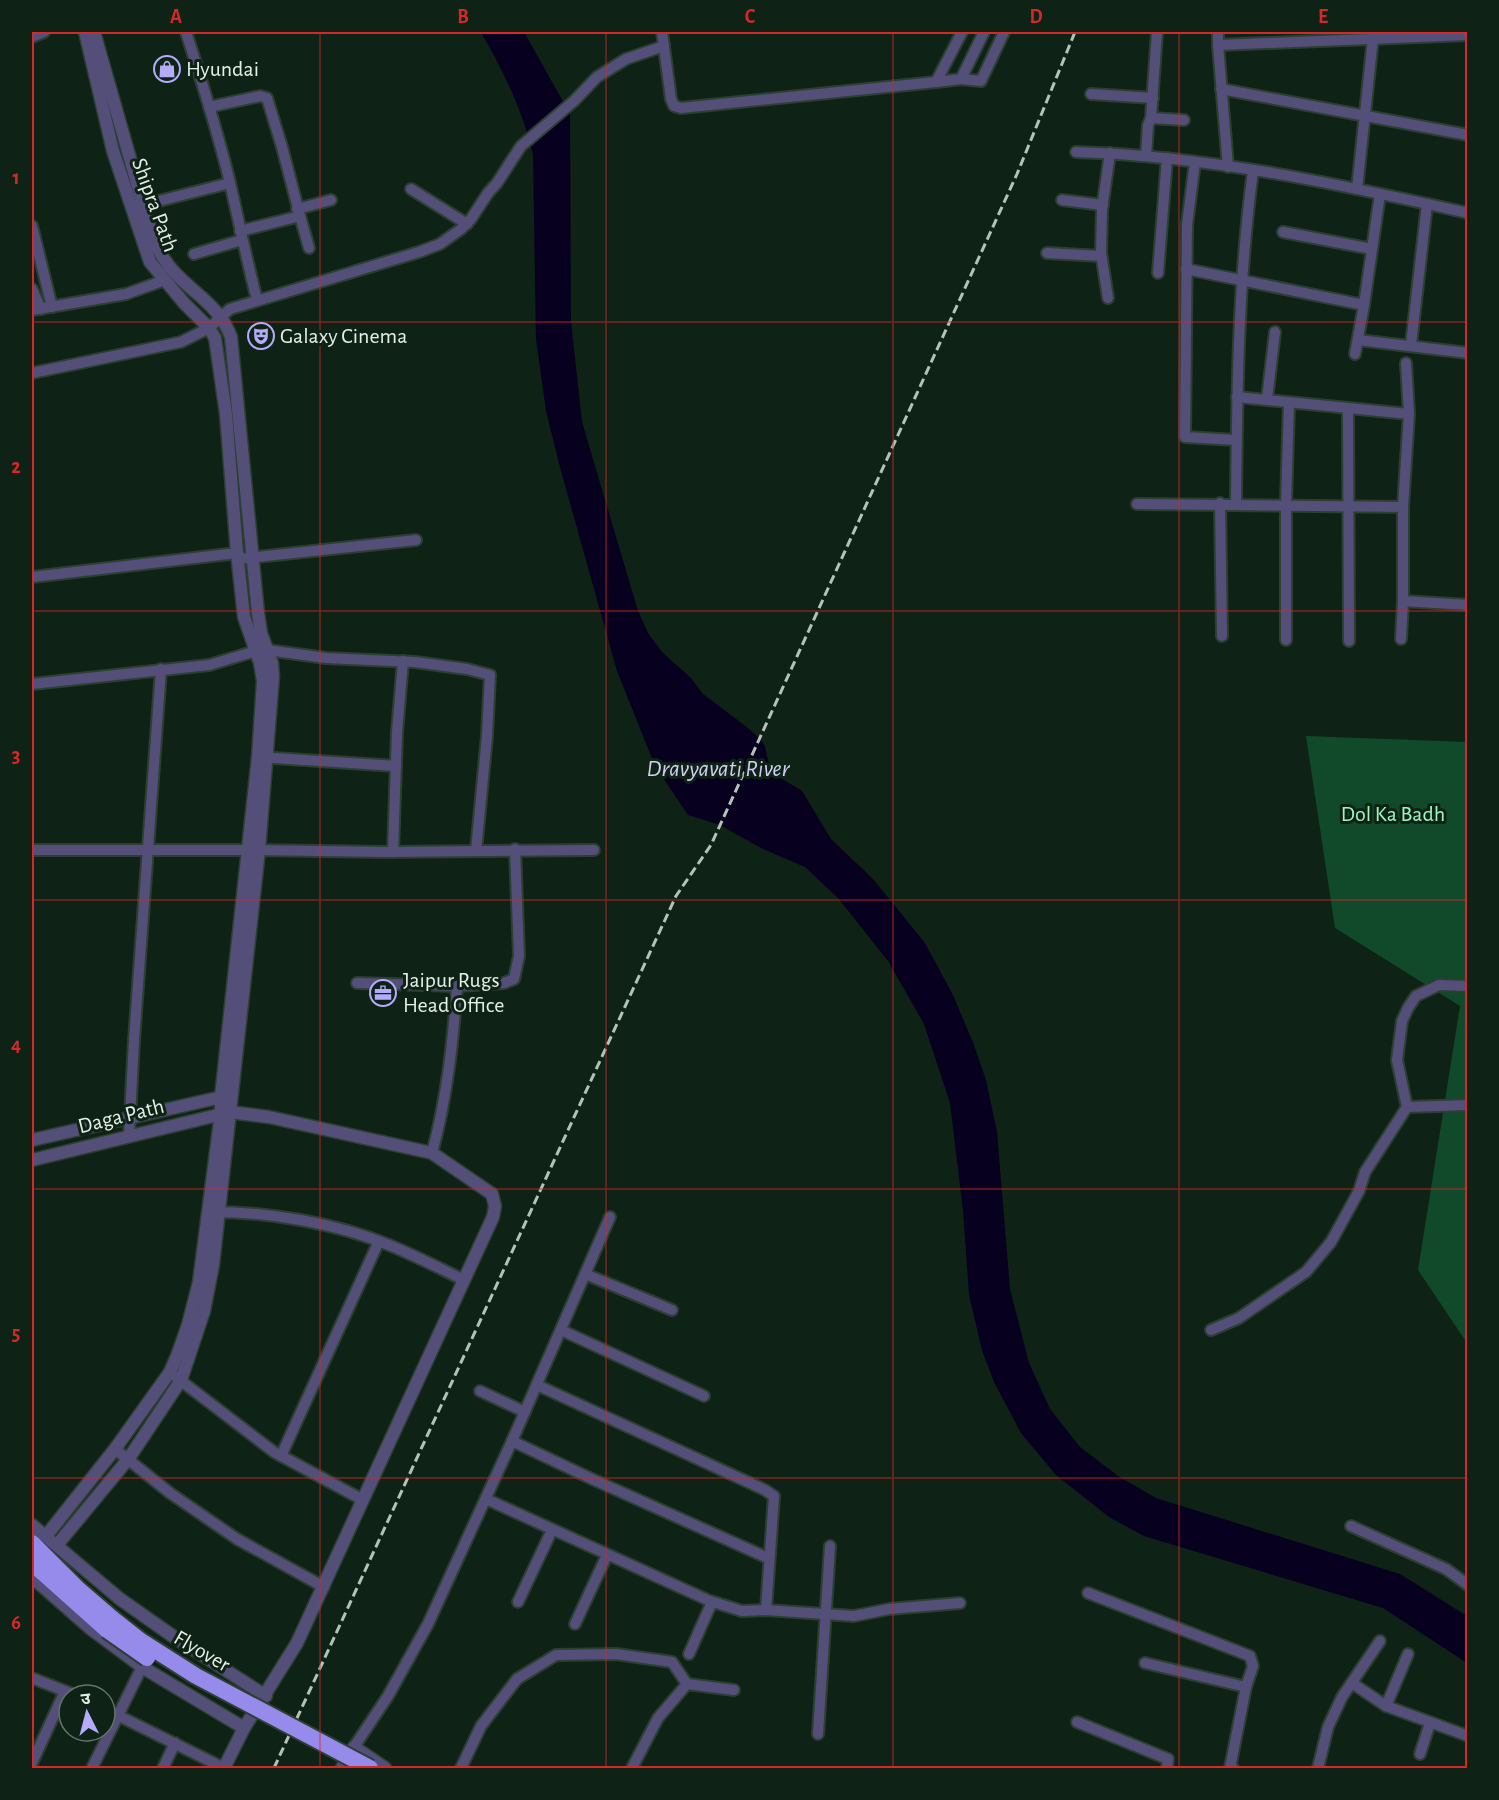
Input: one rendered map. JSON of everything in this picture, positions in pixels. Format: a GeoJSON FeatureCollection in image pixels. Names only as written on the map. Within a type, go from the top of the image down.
{"type":"FeatureCollection","features":[{"type":"Feature","properties":{"kind":"highway","name":"Flyover"},"geometry":{"type":"LineString","coordinates":[[39,1540],[77,1588],[136,1652],[191,1686],[347,1768]]}},
{"type":"Feature","properties":{"kind":"highway","name":"Flyover"},"geometry":{"type":"LineString","coordinates":[[32,1563],[110,1625],[141,1641],[196,1676],[380,1768]]}},
{"type":"Feature","properties":{"kind":"street"},"geometry":{"type":"LineString","coordinates":[[32,37],[44,32]]}},
{"type":"Feature","properties":{"kind":"street","name":"Shipra Path"},"geometry":{"type":"LineString","coordinates":[[85,32],[113,150],[138,206],[150,262],[215,338],[226,414],[244,617],[262,651]]}},
{"type":"Feature","properties":{"kind":"street"},"geometry":{"type":"LineString","coordinates":[[39,1540],[115,1449],[170,1372],[188,1325],[214,1212],[263,757],[261,633],[231,337],[222,316],[175,274],[160,254],[138,206],[94,32]]}},
{"type":"Feature","properties":{"kind":"street"},"geometry":{"type":"LineString","coordinates":[[186,32],[230,183],[257,300]]}},
{"type":"Feature","properties":{"kind":"street"},"geometry":{"type":"LineString","coordinates":[[663,32],[670,99],[674,106],[681,108],[936,81],[961,79],[981,81],[1004,32]]}},
{"type":"Feature","properties":{"kind":"street"},"geometry":{"type":"LineString","coordinates":[[936,81],[962,32]]}},
{"type":"Feature","properties":{"kind":"street"},"geometry":{"type":"LineString","coordinates":[[961,79],[984,32]]}},
{"type":"Feature","properties":{"kind":"street"},"geometry":{"type":"LineString","coordinates":[[1146,156],[1153,98],[1157,32]]}},
{"type":"Feature","properties":{"kind":"street"},"geometry":{"type":"LineString","coordinates":[[1218,32],[1228,167]]}},
{"type":"Feature","properties":{"kind":"street"},"geometry":{"type":"LineString","coordinates":[[1218,45],[1365,36],[1467,35]]}},
{"type":"Feature","properties":{"kind":"street"},"geometry":{"type":"LineString","coordinates":[[1357,189],[1363,116],[1365,36]]}},
{"type":"Feature","properties":{"kind":"street"},"geometry":{"type":"LineString","coordinates":[[32,373],[181,342],[208,328],[230,309],[418,252],[453,236],[467,224],[521,146],[574,101],[597,77],[626,59],[664,46]]}},
{"type":"Feature","properties":{"kind":"street"},"geometry":{"type":"LineString","coordinates":[[1221,89],[1467,135]]}},
{"type":"Feature","properties":{"kind":"street"},"geometry":{"type":"LineString","coordinates":[[1091,94],[1153,98]]}},
{"type":"Feature","properties":{"kind":"street"},"geometry":{"type":"LineString","coordinates":[[209,107],[260,96],[267,98],[309,248]]}},
{"type":"Feature","properties":{"kind":"street"},"geometry":{"type":"LineString","coordinates":[[1151,118],[1184,120]]}},
{"type":"Feature","properties":{"kind":"street"},"geometry":{"type":"LineString","coordinates":[[1076,152],[1167,158],[1228,167],[1357,189],[1467,213]]}},
{"type":"Feature","properties":{"kind":"street"},"geometry":{"type":"LineString","coordinates":[[1108,298],[1101,256],[1103,205],[1110,153]]}},
{"type":"Feature","properties":{"kind":"street"},"geometry":{"type":"LineString","coordinates":[[1158,273],[1167,158]]}},
{"type":"Feature","properties":{"kind":"street"},"geometry":{"type":"LineString","coordinates":[[1195,162],[1187,225],[1185,437],[1236,440]]}},
{"type":"Feature","properties":{"kind":"street"},"geometry":{"type":"LineString","coordinates":[[1236,504],[1237,397],[1242,281],[1253,171]]}},
{"type":"Feature","properties":{"kind":"street"},"geometry":{"type":"LineString","coordinates":[[138,206],[230,183]]}},
{"type":"Feature","properties":{"kind":"street"},"geometry":{"type":"LineString","coordinates":[[411,189],[467,224]]}},
{"type":"Feature","properties":{"kind":"street"},"geometry":{"type":"LineString","coordinates":[[1355,354],[1380,194]]}},
{"type":"Feature","properties":{"kind":"street"},"geometry":{"type":"LineString","coordinates":[[194,254],[331,200]]}},
{"type":"Feature","properties":{"kind":"street"},"geometry":{"type":"LineString","coordinates":[[1062,200],[1103,205]]}},
{"type":"Feature","properties":{"kind":"street"},"geometry":{"type":"LineString","coordinates":[[1411,345],[1427,204]]}},
{"type":"Feature","properties":{"kind":"street"},"geometry":{"type":"LineString","coordinates":[[32,226],[42,309]]}},
{"type":"Feature","properties":{"kind":"street"},"geometry":{"type":"LineString","coordinates":[[1283,232],[1372,249]]}},
{"type":"Feature","properties":{"kind":"street"},"geometry":{"type":"LineString","coordinates":[[1047,253],[1101,256]]}},
{"type":"Feature","properties":{"kind":"street"},"geometry":{"type":"LineString","coordinates":[[1186,269],[1364,305]]}},
{"type":"Feature","properties":{"kind":"street"},"geometry":{"type":"LineString","coordinates":[[42,309],[126,294],[165,280]]}},
{"type":"Feature","properties":{"kind":"street"},"geometry":{"type":"LineString","coordinates":[[32,289],[42,309]]}},
{"type":"Feature","properties":{"kind":"street"},"geometry":{"type":"LineString","coordinates":[[1267,399],[1275,332]]}},
{"type":"Feature","properties":{"kind":"street"},"geometry":{"type":"LineString","coordinates":[[1358,340],[1467,353]]}},
{"type":"Feature","properties":{"kind":"street"},"geometry":{"type":"LineString","coordinates":[[1401,639],[1403,507],[1409,414],[1406,363]]}},
{"type":"Feature","properties":{"kind":"street"},"geometry":{"type":"LineString","coordinates":[[1237,397],[1409,414]]}},
{"type":"Feature","properties":{"kind":"street"},"geometry":{"type":"LineString","coordinates":[[1286,640],[1286,504],[1290,403]]}},
{"type":"Feature","properties":{"kind":"street"},"geometry":{"type":"LineString","coordinates":[[1348,409],[1349,641]]}},
{"type":"Feature","properties":{"kind":"street"},"geometry":{"type":"LineString","coordinates":[[1137,504],[1220,503],[1403,507]]}},
{"type":"Feature","properties":{"kind":"street"},"geometry":{"type":"LineString","coordinates":[[1220,503],[1222,636]]}},
{"type":"Feature","properties":{"kind":"street"},"geometry":{"type":"LineString","coordinates":[[32,577],[238,556],[254,558],[416,540]]}},
{"type":"Feature","properties":{"kind":"street"},"geometry":{"type":"LineString","coordinates":[[1402,602],[1467,605]]}},
{"type":"Feature","properties":{"kind":"street"},"geometry":{"type":"LineString","coordinates":[[32,684],[209,665],[262,651],[326,658],[404,661],[467,669],[490,675],[487,736],[476,851]]}},
{"type":"Feature","properties":{"kind":"street"},"geometry":{"type":"LineString","coordinates":[[393,852],[396,766],[404,661]]}},
{"type":"Feature","properties":{"kind":"street"},"geometry":{"type":"LineString","coordinates":[[129,1136],[161,669]]}},
{"type":"Feature","properties":{"kind":"street"},"geometry":{"type":"LineString","coordinates":[[263,757],[396,766]]}},
{"type":"Feature","properties":{"kind":"street"},"geometry":{"type":"LineString","coordinates":[[357,982],[457,986],[504,983],[514,979],[519,956],[515,849]]}},
{"type":"Feature","properties":{"kind":"street"},"geometry":{"type":"LineString","coordinates":[[32,850],[393,852],[594,850]]}},
{"type":"Feature","properties":{"kind":"street"},"geometry":{"type":"LineString","coordinates":[[1211,1330],[1239,1318],[1306,1272],[1331,1242],[1359,1191],[1365,1172],[1407,1107],[1397,1060],[1401,1021],[1416,996],[1439,985],[1467,986]]}},
{"type":"Feature","properties":{"kind":"street"},"geometry":{"type":"LineString","coordinates":[[432,1153],[442,1114],[457,986]]}},
{"type":"Feature","properties":{"kind":"street"},"geometry":{"type":"LineString","coordinates":[[32,1140],[226,1096]]}},
{"type":"Feature","properties":{"kind":"street"},"geometry":{"type":"LineString","coordinates":[[1407,1107],[1467,1105]]}},
{"type":"Feature","properties":{"kind":"street"},"geometry":{"type":"LineString","coordinates":[[141,1667],[117,1715],[224,1768],[244,1728],[297,1643],[493,1217],[495,1206],[492,1194],[432,1153],[269,1117],[226,1113]]}},
{"type":"Feature","properties":{"kind":"street","name":"Daga Path"},"geometry":{"type":"LineString","coordinates":[[32,1160],[226,1113]]}},
{"type":"Feature","properties":{"kind":"street"},"geometry":{"type":"LineString","coordinates":[[214,1212],[328,1225],[380,1242],[464,1280]]}},
{"type":"Feature","properties":{"kind":"street"},"geometry":{"type":"LineString","coordinates":[[57,1545],[129,1458],[180,1380],[204,1311],[213,1266],[214,1212]]}},
{"type":"Feature","properties":{"kind":"street"},"geometry":{"type":"LineString","coordinates":[[342,1768],[388,1696],[428,1624],[525,1412],[610,1217]]}},
{"type":"Feature","properties":{"kind":"street"},"geometry":{"type":"LineString","coordinates":[[281,1456],[380,1242]]}},
{"type":"Feature","properties":{"kind":"street"},"geometry":{"type":"LineString","coordinates":[[585,1274],[672,1310]]}},
{"type":"Feature","properties":{"kind":"street"},"geometry":{"type":"LineString","coordinates":[[561,1330],[704,1396]]}},
{"type":"Feature","properties":{"kind":"street"},"geometry":{"type":"LineString","coordinates":[[170,1372],[273,1452],[363,1500]]}},
{"type":"Feature","properties":{"kind":"street"},"geometry":{"type":"LineString","coordinates":[[537,1385],[774,1496],[766,1610]]}},
{"type":"Feature","properties":{"kind":"street"},"geometry":{"type":"LineString","coordinates":[[480,1391],[525,1412]]}},
{"type":"Feature","properties":{"kind":"street"},"geometry":{"type":"LineString","coordinates":[[512,1441],[768,1558]]}},
{"type":"Feature","properties":{"kind":"street"},"geometry":{"type":"LineString","coordinates":[[115,1449],[170,1493],[237,1539],[324,1587]]}},
{"type":"Feature","properties":{"kind":"street"},"geometry":{"type":"LineString","coordinates":[[486,1499],[712,1602],[742,1611],[766,1610],[854,1616],[960,1603]]}},
{"type":"Feature","properties":{"kind":"street"},"geometry":{"type":"LineString","coordinates":[[32,1525],[39,1540],[57,1545],[120,1599],[266,1696]]}},
{"type":"Feature","properties":{"kind":"street"},"geometry":{"type":"LineString","coordinates":[[1351,1526],[1446,1569],[1467,1585]]}},
{"type":"Feature","properties":{"kind":"street"},"geometry":{"type":"LineString","coordinates":[[518,1602],[552,1530]]}},
{"type":"Feature","properties":{"kind":"street"},"geometry":{"type":"LineString","coordinates":[[818,1734],[830,1546]]}},
{"type":"Feature","properties":{"kind":"street"},"geometry":{"type":"LineString","coordinates":[[575,1624],[607,1555]]}},
{"type":"Feature","properties":{"kind":"street"},"geometry":{"type":"LineString","coordinates":[[32,1577],[91,1629],[141,1667],[244,1728]]}},
{"type":"Feature","properties":{"kind":"street"},"geometry":{"type":"LineString","coordinates":[[1088,1593],[1250,1656],[1253,1666],[1246,1687],[1231,1768]]}},
{"type":"Feature","properties":{"kind":"street"},"geometry":{"type":"LineString","coordinates":[[689,1654],[712,1602]]}},
{"type":"Feature","properties":{"kind":"street"},"geometry":{"type":"LineString","coordinates":[[1318,1768],[1328,1727],[1342,1697],[1380,1641]]}},
{"type":"Feature","properties":{"kind":"street"},"geometry":{"type":"LineString","coordinates":[[461,1768],[482,1726],[517,1679],[556,1655],[616,1654],[672,1662],[687,1684],[734,1690]]}},
{"type":"Feature","properties":{"kind":"street"},"geometry":{"type":"LineString","coordinates":[[1386,1706],[1408,1654]]}},
{"type":"Feature","properties":{"kind":"street"},"geometry":{"type":"LineString","coordinates":[[1145,1663],[1246,1687]]}},
{"type":"Feature","properties":{"kind":"street"},"geometry":{"type":"LineString","coordinates":[[32,1678],[57,1688]]}},
{"type":"Feature","properties":{"kind":"street"},"geometry":{"type":"LineString","coordinates":[[1352,1683],[1386,1706],[1467,1736]]}},
{"type":"Feature","properties":{"kind":"street"},"geometry":{"type":"LineString","coordinates":[[632,1768],[658,1718],[687,1684]]}},
{"type":"Feature","properties":{"kind":"street"},"geometry":{"type":"LineString","coordinates":[[32,1759],[57,1716]]}},
{"type":"Feature","properties":{"kind":"street"},"geometry":{"type":"LineString","coordinates":[[1077,1722],[1168,1759],[1167,1768]]}},
{"type":"Feature","properties":{"kind":"street"},"geometry":{"type":"LineString","coordinates":[[1420,1754],[1430,1723]]}},
{"type":"Feature","properties":{"kind":"street"},"geometry":{"type":"LineString","coordinates":[[92,1768],[104,1743]]}},
{"type":"Feature","properties":{"kind":"street"},"geometry":{"type":"LineString","coordinates":[[163,1768],[175,1743]]}},
{"type":"Feature","properties":{"kind":"street"},"geometry":{"type":"LineString","coordinates":[[354,1747],[380,1768]]}},
{"type":"Feature","properties":{"kind":"green space","name":"Dol Ka Badh"},"geometry":{"type":"Polygon","coordinates":[[[1306,736],[1467,742],[1467,1343],[1418,1270],[1460,1006],[1335,928],[1306,736]]]}},
{"type":"Feature","properties":{"kind":"water","name":"Dravyavati River"},"geometry":{"type":"Polygon","coordinates":[[[481,32],[524,32],[570,114],[571,322],[582,422],[638,611],[648,633],[662,652],[691,678],[703,694],[760,739],[765,746],[769,765],[774,774],[802,791],[831,839],[873,879],[925,943],[953,995],[986,1080],[997,1132],[1010,1289],[1029,1363],[1050,1409],[1080,1447],[1118,1476],[1156,1498],[1400,1574],[1467,1616],[1467,1663],[1383,1608],[1144,1536],[1109,1517],[1056,1475],[1021,1433],[994,1382],[982,1350],[969,1295],[963,1210],[950,1103],[924,1024],[888,961],[838,898],[805,867],[761,848],[720,825],[688,815],[655,766],[617,671],[546,411],[536,339],[533,155],[511,91],[481,32]]]}},
{"type":"Feature","properties":{"kind":"railway"},"geometry":{"type":"LineString","coordinates":[[274,1768],[676,896],[711,845],[1017,174],[1075,32]]}},
{"type":"Feature","properties":{"kind":"place","name":"Hyundai"},"geometry":{"type":"Point","coordinates":[167,69]}},
{"type":"Feature","properties":{"kind":"place","name":"Galaxy Cinema"},"geometry":{"type":"Point","coordinates":[261,336]}},
{"type":"Feature","properties":{"kind":"place","name":"Jaipur Rugs Head Office"},"geometry":{"type":"Point","coordinates":[383,993]}}]}
